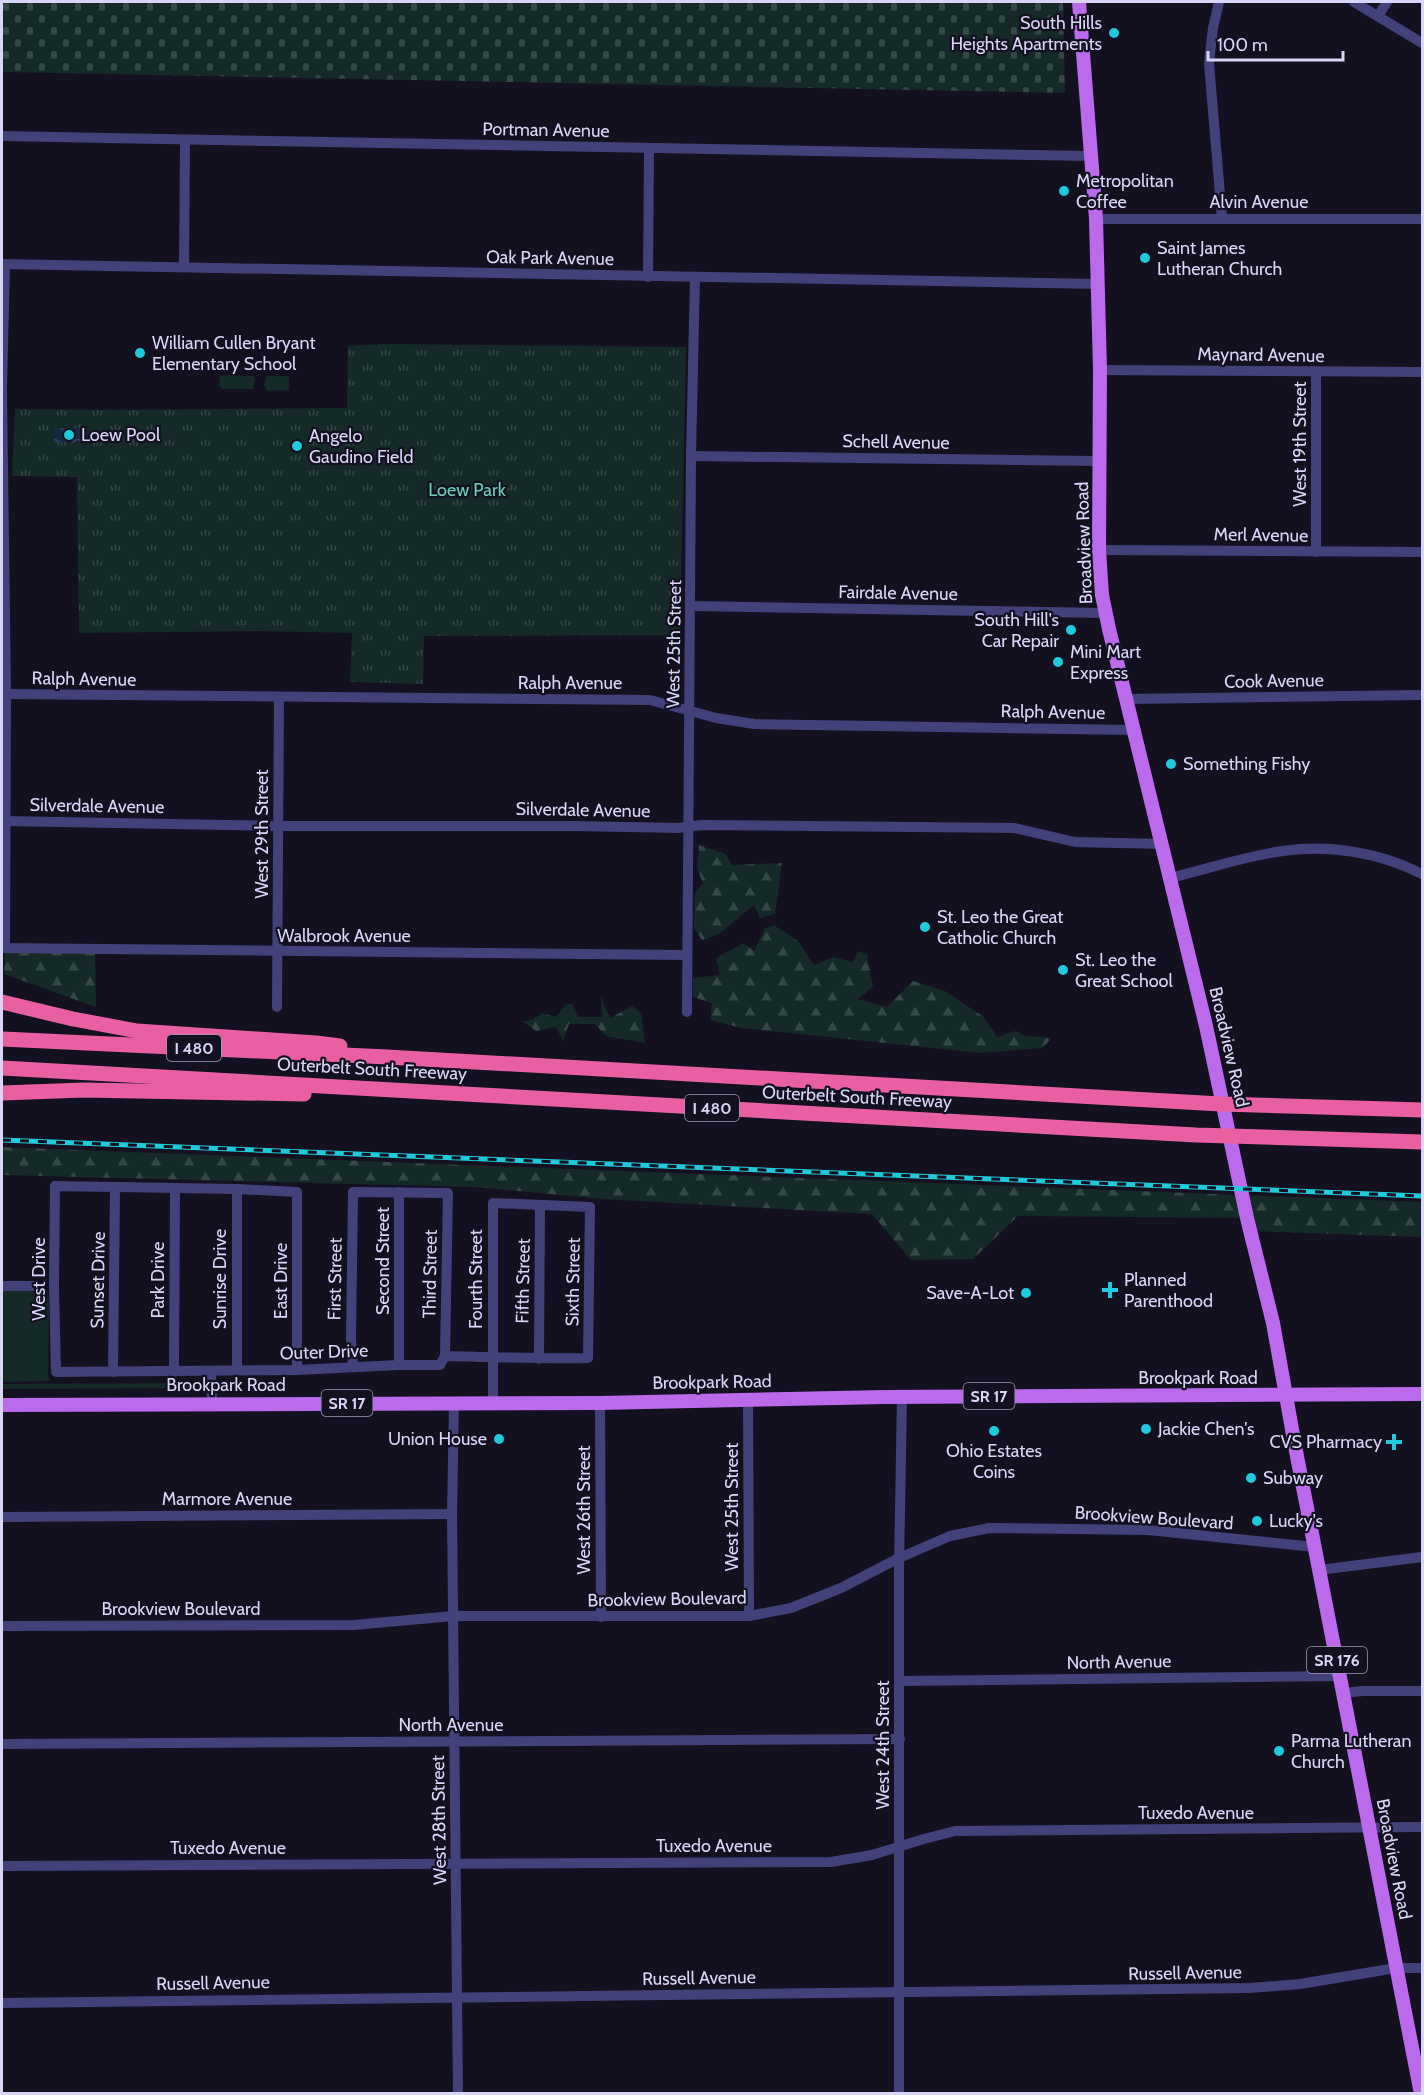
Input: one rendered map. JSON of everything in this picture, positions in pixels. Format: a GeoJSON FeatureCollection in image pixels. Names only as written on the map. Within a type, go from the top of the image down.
{"type":"FeatureCollection","features":[{"type":"Feature","properties":{"kind":"highway"},"geometry":{"type":"LineString","coordinates":[[2,1002],[137,1031],[315,1043],[387,1057]]}},
{"type":"Feature","properties":{"kind":"highway","name":"Outerbelt South Freeway"},"geometry":{"type":"LineString","coordinates":[[2,1039],[387,1057],[1221,1104],[1422,1110]]}},
{"type":"Feature","properties":{"kind":"highway","name":"Outerbelt South Freeway"},"geometry":{"type":"LineString","coordinates":[[2,1068],[1184,1135],[1422,1142]]}},
{"type":"Feature","properties":{"kind":"highway"},"geometry":{"type":"LineString","coordinates":[[2,1093],[84,1090],[290,1094],[378,1089]]}},
{"type":"Feature","properties":{"kind":"main road","name":"Broadview Road"},"geometry":{"type":"LineString","coordinates":[[1079,2],[1096,219],[1100,370],[1099,549],[1105,613],[1162,844],[1273,1323],[1421,2094]]}},
{"type":"Feature","properties":{"kind":"main road","name":"Brookpark Road"},"geometry":{"type":"LineString","coordinates":[[2,1405],[600,1403],[902,1396],[1422,1394]]}},
{"type":"Feature","properties":{"kind":"street"},"geometry":{"type":"LineString","coordinates":[[1219,2],[1209,63],[1222,218]]}},
{"type":"Feature","properties":{"kind":"street"},"geometry":{"type":"LineString","coordinates":[[1354,2],[1422,43]]}},
{"type":"Feature","properties":{"kind":"street"},"geometry":{"type":"LineString","coordinates":[[1378,16],[1387,2]]}},
{"type":"Feature","properties":{"kind":"street","name":"Portman Avenue"},"geometry":{"type":"LineString","coordinates":[[2,136],[1090,156]]}},
{"type":"Feature","properties":{"kind":"street"},"geometry":{"type":"LineString","coordinates":[[184,267],[185,140]]}},
{"type":"Feature","properties":{"kind":"street"},"geometry":{"type":"LineString","coordinates":[[648,277],[649,149]]}},
{"type":"Feature","properties":{"kind":"street","name":"Alvin Avenue"},"geometry":{"type":"LineString","coordinates":[[1096,219],[1422,219]]}},
{"type":"Feature","properties":{"kind":"street"},"geometry":{"type":"LineString","coordinates":[[3,264],[3,948]]}},
{"type":"Feature","properties":{"kind":"street","name":"Oak Park Avenue"},"geometry":{"type":"LineString","coordinates":[[3,264],[1098,284]]}},
{"type":"Feature","properties":{"kind":"street","name":"West 25th Street"},"geometry":{"type":"LineString","coordinates":[[687,1012],[691,456],[695,277]]}},
{"type":"Feature","properties":{"kind":"street","name":"Maynard Avenue"},"geometry":{"type":"LineString","coordinates":[[1100,370],[1422,372]]}},
{"type":"Feature","properties":{"kind":"street","name":"West 19th Street"},"geometry":{"type":"LineString","coordinates":[[1316,373],[1316,552]]}},
{"type":"Feature","properties":{"kind":"street","name":"Schell Avenue"},"geometry":{"type":"LineString","coordinates":[[691,456],[1100,461]]}},
{"type":"Feature","properties":{"kind":"street","name":"Merl Avenue"},"geometry":{"type":"LineString","coordinates":[[1099,549],[1422,552]]}},
{"type":"Feature","properties":{"kind":"street","name":"Fairdale Avenue"},"geometry":{"type":"LineString","coordinates":[[691,606],[1105,613]]}},
{"type":"Feature","properties":{"kind":"street","name":"Ralph Avenue"},"geometry":{"type":"LineString","coordinates":[[4,694],[650,700],[716,718],[754,724],[1134,730]]}},
{"type":"Feature","properties":{"kind":"street","name":"Cook Avenue"},"geometry":{"type":"LineString","coordinates":[[1126,699],[1422,695]]}},
{"type":"Feature","properties":{"kind":"street","name":"West 29th Street"},"geometry":{"type":"LineString","coordinates":[[277,1007],[279,697]]}},
{"type":"Feature","properties":{"kind":"street","name":"Silverdale Avenue"},"geometry":{"type":"LineString","coordinates":[[3,821],[279,826],[1014,828],[1075,842],[1162,844]]}},
{"type":"Feature","properties":{"kind":"street"},"geometry":{"type":"LineString","coordinates":[[1170,878],[1265,854],[1301,849],[1335,850],[1376,856],[1394,861],[1422,874]]}},
{"type":"Feature","properties":{"kind":"street","name":"Walbrook Avenue"},"geometry":{"type":"LineString","coordinates":[[3,948],[687,955]]}},
{"type":"Feature","properties":{"kind":"street","name":"West Drive"},"geometry":{"type":"LineString","coordinates":[[56,1372],[54,1286],[56,1186],[115,1188]]}},
{"type":"Feature","properties":{"kind":"street"},"geometry":{"type":"LineString","coordinates":[[115,1188],[237,1189]]}},
{"type":"Feature","properties":{"kind":"street","name":"Sunset Drive"},"geometry":{"type":"LineString","coordinates":[[113,1372],[115,1188]]}},
{"type":"Feature","properties":{"kind":"street","name":"Park Drive"},"geometry":{"type":"LineString","coordinates":[[174,1372],[175,1189]]}},
{"type":"Feature","properties":{"kind":"street","name":"East Drive"},"geometry":{"type":"LineString","coordinates":[[237,1189],[297,1192],[297,1370]]}},
{"type":"Feature","properties":{"kind":"street","name":"Sunrise Drive"},"geometry":{"type":"LineString","coordinates":[[237,1189],[237,1370]]}},
{"type":"Feature","properties":{"kind":"street","name":"First Street"},"geometry":{"type":"LineString","coordinates":[[353,1367],[351,1339],[353,1192],[399,1192]]}},
{"type":"Feature","properties":{"kind":"street","name":"Third Street"},"geometry":{"type":"LineString","coordinates":[[399,1192],[448,1193],[445,1356]]}},
{"type":"Feature","properties":{"kind":"street","name":"Second Street"},"geometry":{"type":"LineString","coordinates":[[399,1192],[399,1365]]}},
{"type":"Feature","properties":{"kind":"street","name":"Fourth Street"},"geometry":{"type":"LineString","coordinates":[[493,1402],[493,1203],[540,1204]]}},
{"type":"Feature","properties":{"kind":"street","name":"Sixth Street"},"geometry":{"type":"LineString","coordinates":[[540,1204],[590,1207],[588,1358]]}},
{"type":"Feature","properties":{"kind":"street","name":"Fifth Street"},"geometry":{"type":"LineString","coordinates":[[539,1359],[540,1204]]}},
{"type":"Feature","properties":{"kind":"street"},"geometry":{"type":"LineString","coordinates":[[2,1286],[35,1286]]}},
{"type":"Feature","properties":{"kind":"street","name":"Outer Drive"},"geometry":{"type":"LineString","coordinates":[[56,1372],[297,1370],[440,1365],[445,1356],[588,1358]]}},
{"type":"Feature","properties":{"kind":"street"},"geometry":{"type":"LineString","coordinates":[[211,1371],[212,1404]]}},
{"type":"Feature","properties":{"kind":"street","name":"West 24th Street"},"geometry":{"type":"LineString","coordinates":[[899,2094],[899,1558],[902,1396]]}},
{"type":"Feature","properties":{"kind":"street","name":"West 25th Street"},"geometry":{"type":"LineString","coordinates":[[748,1398],[749,1616]]}},
{"type":"Feature","properties":{"kind":"street","name":"West 28th Street"},"geometry":{"type":"LineString","coordinates":[[454,1402],[452,1514],[458,2094]]}},
{"type":"Feature","properties":{"kind":"street","name":"West 26th Street"},"geometry":{"type":"LineString","coordinates":[[600,1403],[601,1617]]}},
{"type":"Feature","properties":{"kind":"street","name":"Marmore Avenue"},"geometry":{"type":"LineString","coordinates":[[2,1517],[452,1514]]}},
{"type":"Feature","properties":{"kind":"street","name":"Brookview Boulevard"},"geometry":{"type":"LineString","coordinates":[[2,1626],[354,1625],[453,1616],[749,1616],[791,1608],[841,1588],[899,1558],[950,1536],[988,1528],[1148,1530],[1315,1547]]}},
{"type":"Feature","properties":{"kind":"street"},"geometry":{"type":"LineString","coordinates":[[1319,1570],[1422,1557]]}},
{"type":"Feature","properties":{"kind":"street","name":"North Avenue"},"geometry":{"type":"LineString","coordinates":[[899,1681],[1340,1676]]}},
{"type":"Feature","properties":{"kind":"street"},"geometry":{"type":"LineString","coordinates":[[1343,1693],[1422,1691]]}},
{"type":"Feature","properties":{"kind":"street","name":"North Avenue"},"geometry":{"type":"LineString","coordinates":[[2,1744],[900,1739]]}},
{"type":"Feature","properties":{"kind":"street","name":"Tuxedo Avenue"},"geometry":{"type":"LineString","coordinates":[[2,1866],[831,1862],[872,1855],[955,1831],[1422,1827]]}},
{"type":"Feature","properties":{"kind":"street","name":"Russell Avenue"},"geometry":{"type":"LineString","coordinates":[[2,2002],[1250,1988],[1300,1984],[1396,1968],[1422,1968]]}},
{"type":"Feature","properties":{"kind":"green space"},"geometry":{"type":"Polygon","coordinates":[[[2,2],[1063,2],[1065,93],[2,72],[2,2]]]}},
{"type":"Feature","properties":{"kind":"green space","name":"Loew Park"},"geometry":{"type":"Polygon","coordinates":[[[381,344],[686,347],[680,635],[424,636],[423,684],[350,682],[352,633],[261,631],[79,633],[77,477],[12,476],[15,409],[347,408],[348,346],[381,344]]]}},
{"type":"Feature","properties":{"kind":"green space"},"geometry":{"type":"Polygon","coordinates":[[[220,375],[253,376],[255,379],[253,389],[222,389],[219,385],[220,375]]]}},
{"type":"Feature","properties":{"kind":"green space"},"geometry":{"type":"Polygon","coordinates":[[[267,376],[289,376],[289,390],[267,391],[264,385],[267,376]]]}},
{"type":"Feature","properties":{"kind":"green space"},"geometry":{"type":"Polygon","coordinates":[[[699,845],[726,854],[732,865],[782,863],[775,914],[760,918],[754,905],[719,934],[702,940],[694,928],[695,892],[703,883],[697,868],[699,845]]]}},
{"type":"Feature","properties":{"kind":"green space"},"geometry":{"type":"Polygon","coordinates":[[[774,925],[798,941],[814,965],[833,957],[853,962],[858,951],[867,954],[873,987],[857,999],[887,1007],[913,981],[945,991],[984,1017],[997,1037],[1015,1031],[1025,1036],[1051,1038],[1043,1048],[979,1053],[742,1028],[710,1020],[712,1003],[693,997],[693,978],[720,975],[716,958],[744,943],[754,951],[765,928],[774,925]]]}},
{"type":"Feature","properties":{"kind":"green space"},"geometry":{"type":"Polygon","coordinates":[[[5,948],[95,950],[96,1007],[4,974],[5,948]]]}},
{"type":"Feature","properties":{"kind":"green space"},"geometry":{"type":"Polygon","coordinates":[[[601,998],[610,1018],[632,1006],[641,1013],[645,1043],[606,1036],[595,1024],[569,1024],[563,1041],[556,1027],[536,1031],[522,1021],[530,1021],[542,1013],[556,1017],[566,1004],[572,1004],[578,1017],[602,1017],[601,998]]]}},
{"type":"Feature","properties":{"kind":"green space"},"geometry":{"type":"Polygon","coordinates":[[[2,1147],[1422,1202],[1422,1237],[1251,1231],[1247,1218],[1018,1216],[973,1259],[911,1260],[872,1214],[602,1199],[476,1187],[2,1175],[2,1147]]]}},
{"type":"Feature","properties":{"kind":"green space"},"geometry":{"type":"Polygon","coordinates":[[[2,1289],[47,1290],[50,1381],[2,1382],[2,1289]]]}},
{"type":"Feature","properties":{"kind":"green space"},"geometry":{"type":"Polygon","coordinates":[[[197,1383],[197,1388],[2,1389],[2,1384],[197,1383]]]}},
{"type":"Feature","properties":{"kind":"water","name":"Loew Pool"},"geometry":{"type":"Polygon","coordinates":[[[55,428],[83,428],[83,443],[54,442],[55,428]]]}},
{"type":"Feature","properties":{"kind":"railway"},"geometry":{"type":"LineString","coordinates":[[2,1140],[1422,1196]]}},
{"type":"Feature","properties":{"kind":"place","name":"South Hills Heights Apartments"},"geometry":{"type":"Point","coordinates":[1114,33]}},
{"type":"Feature","properties":{"kind":"place","name":"Metropolitan Coffee"},"geometry":{"type":"Point","coordinates":[1064,191]}},
{"type":"Feature","properties":{"kind":"place","name":"Saint James Lutheran Church"},"geometry":{"type":"Point","coordinates":[1145,258]}},
{"type":"Feature","properties":{"kind":"place","name":"William Cullen Bryant Elementary School"},"geometry":{"type":"Point","coordinates":[140,353]}},
{"type":"Feature","properties":{"kind":"place","name":"Loew Pool"},"geometry":{"type":"Point","coordinates":[69,435]}},
{"type":"Feature","properties":{"kind":"place","name":"Angelo Gaudino Field"},"geometry":{"type":"Point","coordinates":[297,446]}},
{"type":"Feature","properties":{"kind":"place","name":"South Hill's Car Repair"},"geometry":{"type":"Point","coordinates":[1071,630]}},
{"type":"Feature","properties":{"kind":"place","name":"Mini Mart Express"},"geometry":{"type":"Point","coordinates":[1058,662]}},
{"type":"Feature","properties":{"kind":"place","name":"Something Fishy"},"geometry":{"type":"Point","coordinates":[1171,764]}},
{"type":"Feature","properties":{"kind":"place","name":"St. Leo the Great Catholic Church"},"geometry":{"type":"Point","coordinates":[925,927]}},
{"type":"Feature","properties":{"kind":"place","name":"St. Leo the Great School"},"geometry":{"type":"Point","coordinates":[1063,970]}},
{"type":"Feature","properties":{"kind":"place","name":"Planned Parenthood"},"geometry":{"type":"Point","coordinates":[1110,1290]}},
{"type":"Feature","properties":{"kind":"place","name":"Save-A-Lot"},"geometry":{"type":"Point","coordinates":[1026,1293]}},
{"type":"Feature","properties":{"kind":"place","name":"Jackie Chen's"},"geometry":{"type":"Point","coordinates":[1146,1429]}},
{"type":"Feature","properties":{"kind":"place","name":"Ohio Estates Coins"},"geometry":{"type":"Point","coordinates":[994,1431]}},
{"type":"Feature","properties":{"kind":"place","name":"Union House"},"geometry":{"type":"Point","coordinates":[499,1439]}},
{"type":"Feature","properties":{"kind":"place","name":"CVS Pharmacy"},"geometry":{"type":"Point","coordinates":[1394,1442]}},
{"type":"Feature","properties":{"kind":"place","name":"Subway"},"geometry":{"type":"Point","coordinates":[1251,1478]}},
{"type":"Feature","properties":{"kind":"place","name":"Lucky's"},"geometry":{"type":"Point","coordinates":[1257,1521]}},
{"type":"Feature","properties":{"kind":"place","name":"Parma Lutheran Church"},"geometry":{"type":"Point","coordinates":[1279,1751]}}]}
